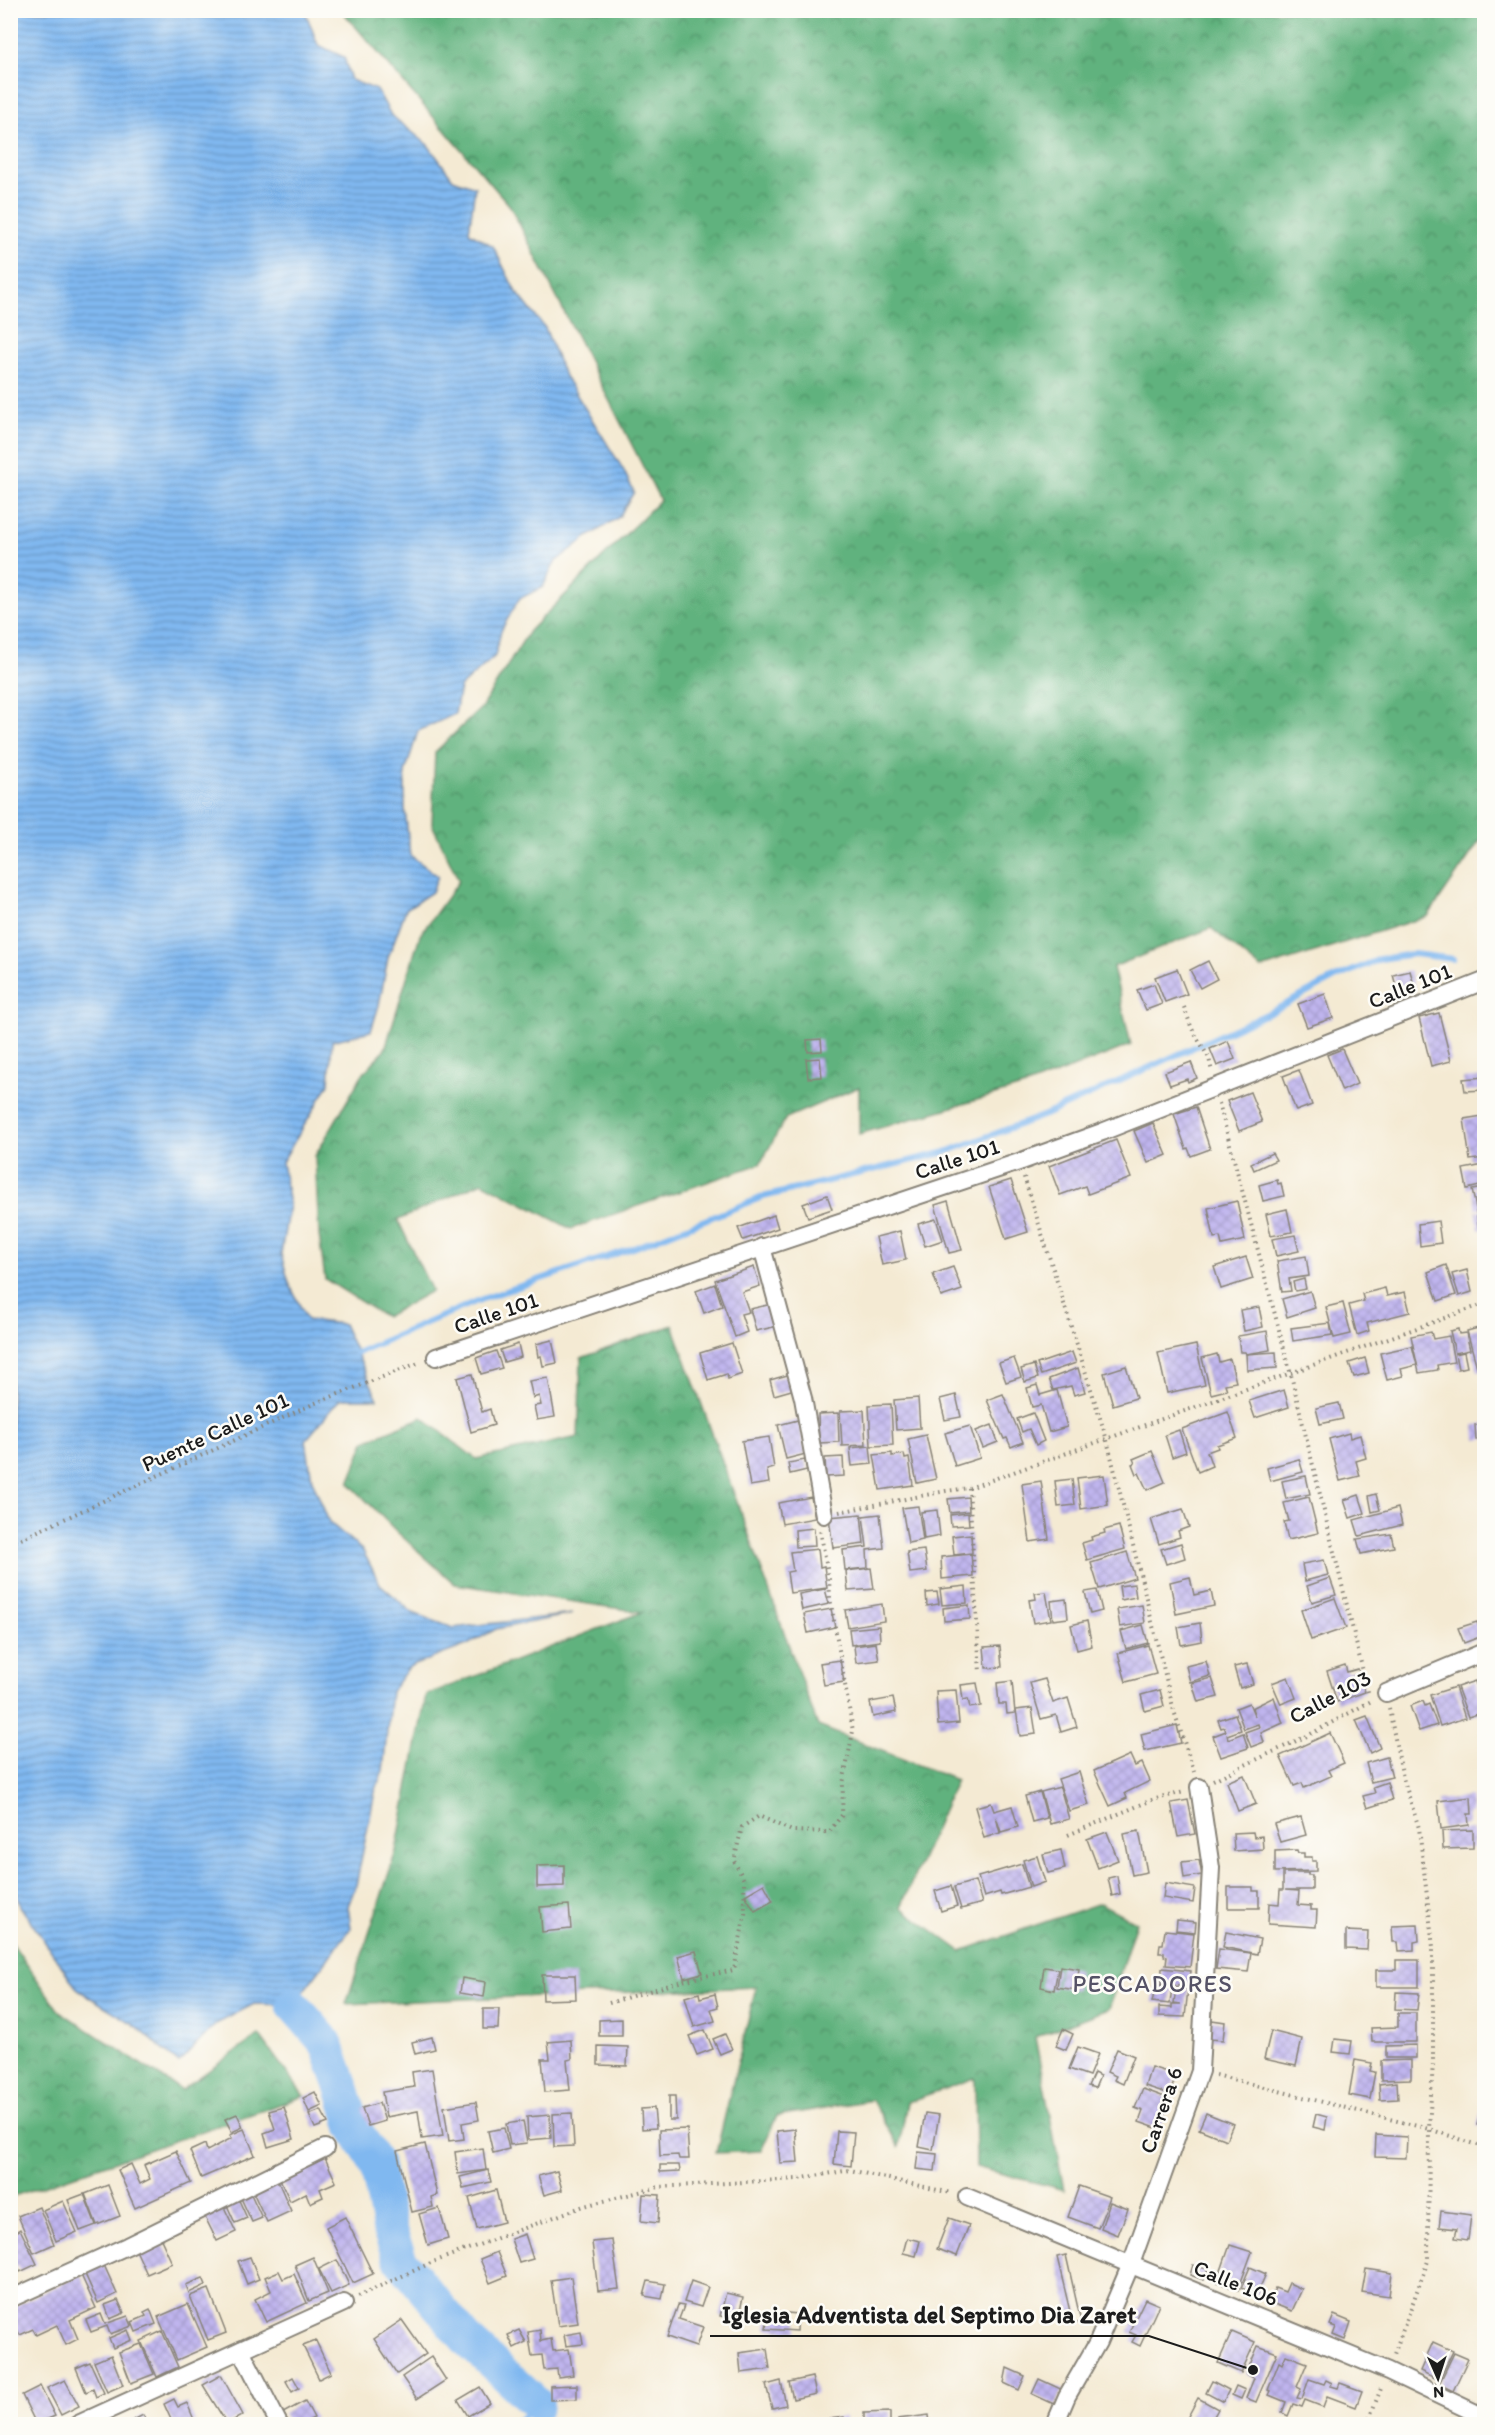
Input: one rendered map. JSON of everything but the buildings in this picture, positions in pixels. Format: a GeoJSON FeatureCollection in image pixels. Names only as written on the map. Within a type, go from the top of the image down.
{"type":"FeatureCollection","features":[{"type":"Feature","properties":{"kind":"street","name":"Calle 101"},"geometry":{"type":"LineString","coordinates":[[436,1357],[1019,1162],[1485,981]]}},
{"type":"Feature","properties":{"kind":"street"},"geometry":{"type":"LineString","coordinates":[[762,1247],[803,1398],[824,1515]]}},
{"type":"Feature","properties":{"kind":"street","name":"Calle 103"},"geometry":{"type":"LineString","coordinates":[[1386,1693],[1485,1652]]}},
{"type":"Feature","properties":{"kind":"street","name":"Carrera 6"},"geometry":{"type":"LineString","coordinates":[[1055,2424],[1067,2396],[1098,2342],[1131,2264],[1200,2071],[1211,1868],[1199,1787]]}},
{"type":"Feature","properties":{"kind":"street"},"geometry":{"type":"LineString","coordinates":[[10,2299],[127,2246],[326,2148]]}},
{"type":"Feature","properties":{"kind":"street","name":"Calle 106"},"geometry":{"type":"LineString","coordinates":[[967,2197],[1388,2371],[1485,2417]]}},
{"type":"Feature","properties":{"kind":"street"},"geometry":{"type":"LineString","coordinates":[[78,2424],[110,2418],[241,2350],[344,2303]]}},
{"type":"Feature","properties":{"kind":"street"},"geometry":{"type":"LineString","coordinates":[[241,2350],[279,2424]]}},
{"type":"Feature","properties":{"kind":"path"},"geometry":{"type":"LineString","coordinates":[[1184,1007],[1192,1029],[1209,1058]]}},
{"type":"Feature","properties":{"kind":"path"},"geometry":{"type":"LineString","coordinates":[[1215,1087],[1291,1375],[1371,1701]]}},
{"type":"Feature","properties":{"kind":"path"},"geometry":{"type":"LineString","coordinates":[[1019,1162],[1107,1440],[1174,1711],[1199,1787]]}},
{"type":"Feature","properties":{"kind":"path"},"geometry":{"type":"LineString","coordinates":[[609,2003],[686,1980],[734,1970],[745,1914],[744,1880],[734,1861],[742,1827],[759,1816],[792,1831],[829,1832],[842,1815],[843,1784],[853,1731],[831,1598],[830,1578],[821,1539],[819,1524],[824,1515],[969,1488],[1485,1304]]}},
{"type":"Feature","properties":{"kind":"path","name":"Puente Calle 101"},"geometry":{"type":"LineString","coordinates":[[10,1544],[313,1404],[436,1357]]}},
{"type":"Feature","properties":{"kind":"path"},"geometry":{"type":"LineString","coordinates":[[969,1488],[980,1673]]}},
{"type":"Feature","properties":{"kind":"path"},"geometry":{"type":"LineString","coordinates":[[1366,2424],[1428,2261],[1429,2129],[1433,2062],[1432,1947],[1419,1828],[1403,1778],[1386,1693]]}},
{"type":"Feature","properties":{"kind":"path","name":"Calle 103"},"geometry":{"type":"LineString","coordinates":[[1068,1835],[1152,1800],[1199,1787],[1309,1735],[1386,1693]]}},
{"type":"Feature","properties":{"kind":"path"},"geometry":{"type":"LineString","coordinates":[[1200,2071],[1429,2129],[1485,2147]]}},
{"type":"Feature","properties":{"kind":"path"},"geometry":{"type":"LineString","coordinates":[[344,2303],[433,2262],[584,2206],[659,2187],[797,2179],[849,2170],[967,2197]]}},
{"type":"Feature","properties":{"kind":"green space"},"geometry":{"type":"Polygon","coordinates":[[[342,11],[1484,11],[1484,835],[1428,916],[1261,969],[1211,928],[1113,967],[1131,1045],[1029,1085],[859,1134],[859,1087],[786,1118],[760,1164],[571,1229],[482,1182],[398,1220],[432,1291],[385,1317],[325,1279],[319,1235],[315,1156],[362,1075],[385,1049],[420,935],[459,881],[432,824],[435,752],[481,708],[529,631],[660,500],[510,206],[342,11]]]}},
{"type":"Feature","properties":{"kind":"green space"},"geometry":{"type":"Polygon","coordinates":[[[673,1325],[818,1726],[956,1780],[901,1907],[961,1951],[1100,1903],[1136,1922],[1109,2009],[1035,2037],[1064,2190],[976,2167],[975,2078],[907,2102],[899,2147],[872,2100],[777,2116],[761,2151],[716,2153],[756,1987],[346,2004],[396,1851],[426,1695],[642,1612],[455,1584],[397,1532],[349,1483],[365,1441],[422,1417],[476,1459],[578,1437],[581,1358],[673,1325]]]}},
{"type":"Feature","properties":{"kind":"green space"},"geometry":{"type":"Polygon","coordinates":[[[10,1940],[59,2011],[181,2090],[259,2035],[304,2096],[11,2197],[10,1940]]]}},
{"type":"Feature","properties":{"kind":"water"},"geometry":{"type":"Polygon","coordinates":[[[11,11],[305,11],[318,45],[344,57],[351,80],[377,90],[391,115],[428,145],[453,179],[475,187],[469,232],[493,246],[515,290],[545,328],[563,373],[623,469],[634,492],[619,517],[586,538],[555,562],[543,587],[519,599],[501,631],[495,656],[460,687],[455,714],[418,731],[405,773],[405,809],[410,855],[438,876],[432,892],[406,909],[388,958],[379,1005],[371,1031],[332,1041],[329,1084],[282,1162],[289,1205],[281,1254],[289,1283],[307,1320],[343,1324],[378,1399],[340,1399],[306,1440],[312,1480],[329,1522],[363,1551],[380,1584],[413,1613],[453,1628],[573,1614],[496,1629],[467,1645],[409,1667],[391,1691],[383,1771],[375,1792],[356,1885],[348,1906],[351,1928],[293,2005],[254,2004],[216,2024],[179,2063],[132,2023],[78,1990],[20,1906],[11,1876],[11,11]]]}},
{"type":"Feature","properties":{"kind":"waterway"},"geometry":{"type":"LineString","coordinates":[[356,1353],[482,1299],[636,1247],[763,1197],[946,1152],[1045,1115],[1269,1013],[1335,978],[1380,959],[1414,954],[1453,959]]}},
{"type":"Feature","properties":{"kind":"waterway"},"geometry":{"type":"LineString","coordinates":[[293,2005],[326,2043],[354,2127],[376,2163],[390,2232],[401,2261],[468,2341],[537,2404]]}},
{"type":"Feature","properties":{"kind":"waterway"},"geometry":{"type":"LineString","coordinates":[[515,2424],[537,2404]]}},
{"type":"Feature","properties":{"kind":"place","name":"Iglesia Adventista del Septimo Dia Zaret"},"geometry":{"type":"Point","coordinates":[1253,2370]}},
{"type":"Feature","properties":{"kind":"district","name":"PESCADORES"},"geometry":{"type":"Point","coordinates":[1153,1983]}}]}
